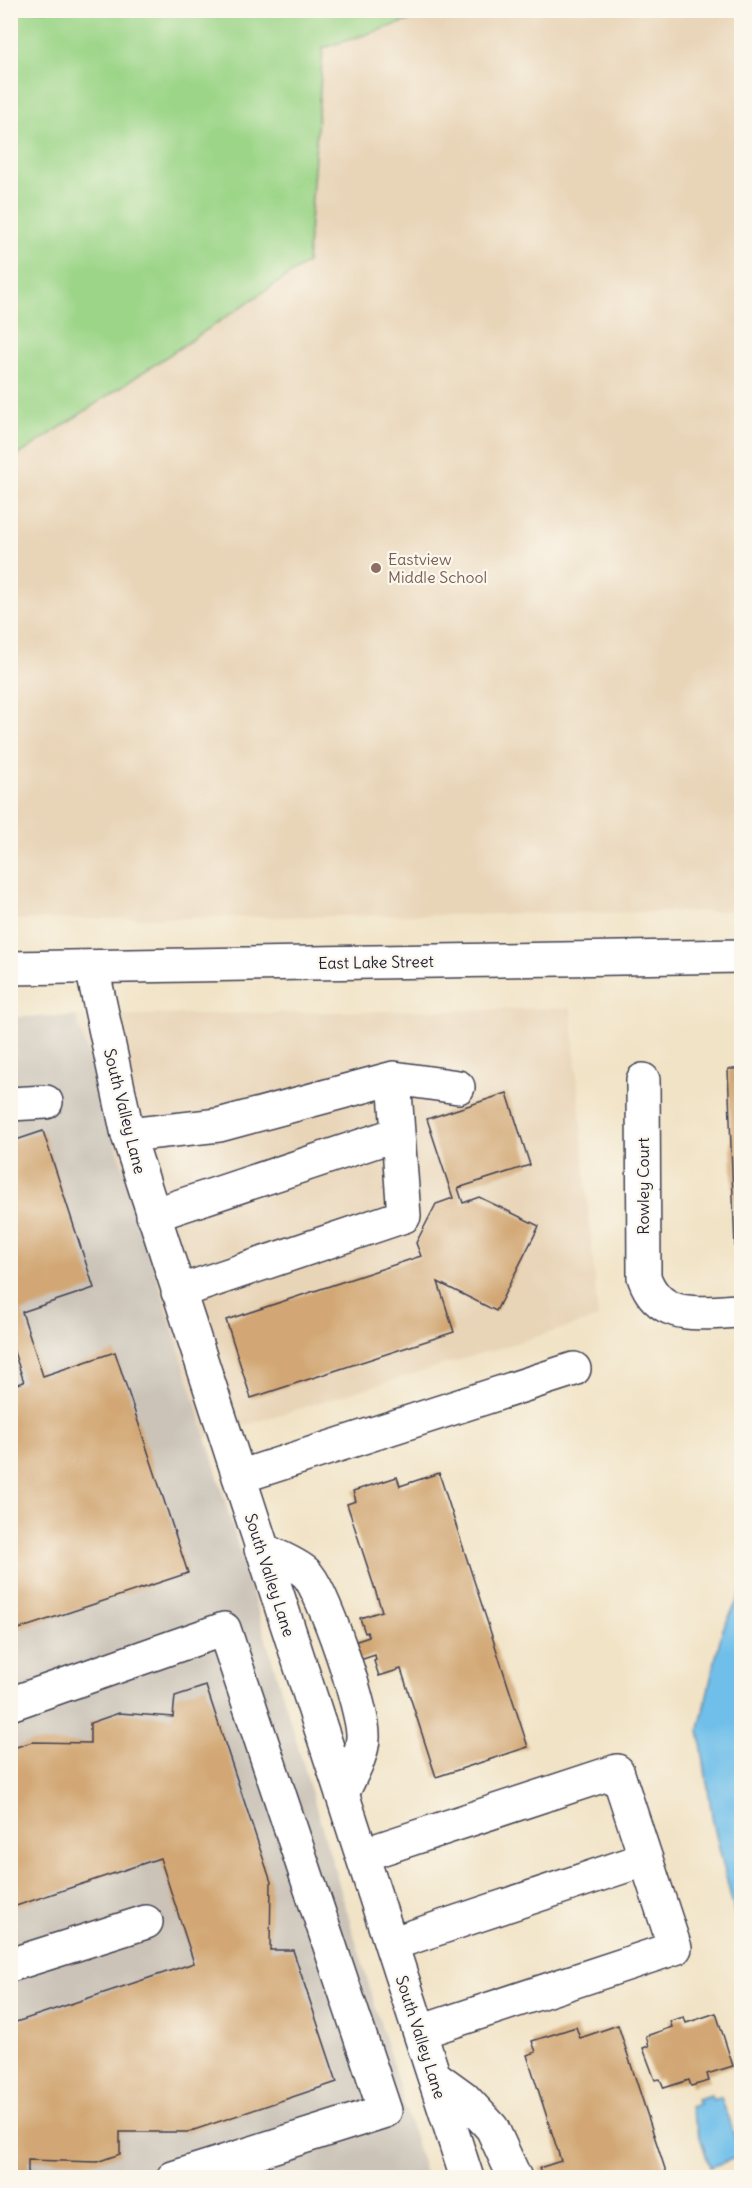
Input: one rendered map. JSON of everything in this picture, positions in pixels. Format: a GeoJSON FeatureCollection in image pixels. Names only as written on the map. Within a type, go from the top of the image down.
{"type":"FeatureCollection","features":[{"type":"Feature","properties":{"kind":"main road","name":"East Lake Street"},"geometry":{"type":"LineString","coordinates":[[10,968],[741,956]]}},
{"type":"Feature","properties":{"kind":"main road","name":"South Valley Lane"},"geometry":{"type":"LineString","coordinates":[[92,967],[128,1136],[467,2178]]}},
{"type":"Feature","properties":{"kind":"main road"},"geometry":{"type":"LineString","coordinates":[[128,1136],[219,1125],[394,1078],[458,1087]]}},
{"type":"Feature","properties":{"kind":"main road"},"geometry":{"type":"LineString","coordinates":[[178,1292],[404,1216],[394,1078]]}},
{"type":"Feature","properties":{"kind":"main road","name":"Rowley Court"},"geometry":{"type":"LineString","coordinates":[[643,1080],[644,1276],[649,1292],[674,1311],[741,1311]]}},
{"type":"Feature","properties":{"kind":"main road"},"geometry":{"type":"LineString","coordinates":[[10,1104],[46,1102]]}},
{"type":"Feature","properties":{"kind":"main road"},"geometry":{"type":"LineString","coordinates":[[153,1215],[397,1134]]}},
{"type":"Feature","properties":{"kind":"main road"},"geometry":{"type":"LineString","coordinates":[[239,1477],[574,1369]]}},
{"type":"Feature","properties":{"kind":"main road"},"geometry":{"type":"LineString","coordinates":[[261,1549],[307,1574],[330,1621],[357,1699],[364,1737],[360,1754],[342,1794]]}},
{"type":"Feature","properties":{"kind":"main road"},"geometry":{"type":"LineString","coordinates":[[10,1704],[224,1629],[385,2111],[173,2178]]}},
{"type":"Feature","properties":{"kind":"main road"},"geometry":{"type":"LineString","coordinates":[[362,1856],[617,1772],[646,1859],[675,1948],[420,2032]]}},
{"type":"Feature","properties":{"kind":"main road"},"geometry":{"type":"LineString","coordinates":[[391,1944],[646,1859]]}},
{"type":"Feature","properties":{"kind":"main road"},"geometry":{"type":"LineString","coordinates":[[10,1965],[146,1922]]}},
{"type":"Feature","properties":{"kind":"main road"},"geometry":{"type":"LineString","coordinates":[[434,2076],[463,2097],[492,2128],[515,2178]]}},
{"type":"Feature","properties":{"kind":"shaded area","name":"Eastview Middle School"},"geometry":{"type":"Polygon","coordinates":[[[439,11],[741,11],[741,911],[11,920],[11,460],[307,263],[323,48],[439,11]]]}},
{"type":"Feature","properties":{"kind":"shaded area"},"geometry":{"type":"Polygon","coordinates":[[[571,1008],[598,1318],[206,1437],[76,1016],[571,1008]]]}},
{"type":"Feature","properties":{"kind":"shaded area"},"geometry":{"type":"Polygon","coordinates":[[[76,1016],[206,1437],[426,2177],[11,2177],[10,1017],[76,1016]]]}},
{"type":"Feature","properties":{"kind":"green space"},"geometry":{"type":"Polygon","coordinates":[[[11,10],[439,11],[323,48],[307,263],[11,460],[11,10]]]}},
{"type":"Feature","properties":{"kind":"water"},"geometry":{"type":"Polygon","coordinates":[[[741,1593],[741,1940],[713,1822],[699,1729],[722,1631],[741,1593]]]}},
{"type":"Feature","properties":{"kind":"water"},"geometry":{"type":"Polygon","coordinates":[[[711,2095],[713,2100],[721,2097],[741,2156],[710,2167],[690,2107],[699,2104],[697,2099],[711,2095]]]}},
{"type":"Feature","properties":{"kind":"building"},"geometry":{"type":"Polygon","coordinates":[[[728,1069],[742,1069],[742,1274],[736,1274],[728,1069]]]}},
{"type":"Feature","properties":{"kind":"building"},"geometry":{"type":"Polygon","coordinates":[[[507,1093],[530,1165],[458,1188],[463,1203],[479,1197],[539,1226],[496,1311],[438,1282],[454,1332],[251,1398],[226,1320],[421,1256],[416,1243],[436,1204],[453,1198],[427,1119],[507,1093]]]}},
{"type":"Feature","properties":{"kind":"building"},"geometry":{"type":"Polygon","coordinates":[[[43,1131],[94,1288],[22,1312],[43,1376],[115,1352],[188,1573],[10,1632],[10,1386],[24,1382],[10,1340],[10,1142],[43,1131]]]}},
{"type":"Feature","properties":{"kind":"building"},"geometry":{"type":"Polygon","coordinates":[[[439,1473],[528,1747],[436,1777],[401,1669],[379,1676],[374,1661],[376,1660],[375,1655],[357,1661],[351,1643],[369,1637],[367,1632],[365,1633],[360,1618],[382,1611],[347,1504],[356,1501],[353,1491],[397,1477],[400,1486],[439,1473]]]}},
{"type":"Feature","properties":{"kind":"building"},"geometry":{"type":"Polygon","coordinates":[[[206,1686],[271,1882],[270,1950],[293,1950],[337,2082],[188,2132],[120,2132],[120,2154],[97,2162],[28,2160],[28,2178],[10,2178],[10,2024],[194,1963],[160,1858],[10,1908],[10,1749],[32,1742],[90,1743],[90,1723],[119,1713],[173,1717],[175,1696],[206,1686]]]}},
{"type":"Feature","properties":{"kind":"building"},"geometry":{"type":"Polygon","coordinates":[[[716,2013],[733,2066],[707,2074],[709,2081],[691,2086],[689,2080],[664,2088],[660,2079],[655,2080],[643,2048],[649,2046],[646,2036],[672,2027],[670,2021],[684,2017],[686,2023],[716,2013]]]}},
{"type":"Feature","properties":{"kind":"building"},"geometry":{"type":"Polygon","coordinates":[[[618,2025],[668,2178],[542,2178],[539,2168],[561,2161],[527,2055],[536,2052],[532,2041],[576,2027],[580,2038],[618,2025]]]}},
{"type":"Feature","properties":{"kind":"place","name":"Eastview Middle School"},"geometry":{"type":"Point","coordinates":[376,568]}}]}
